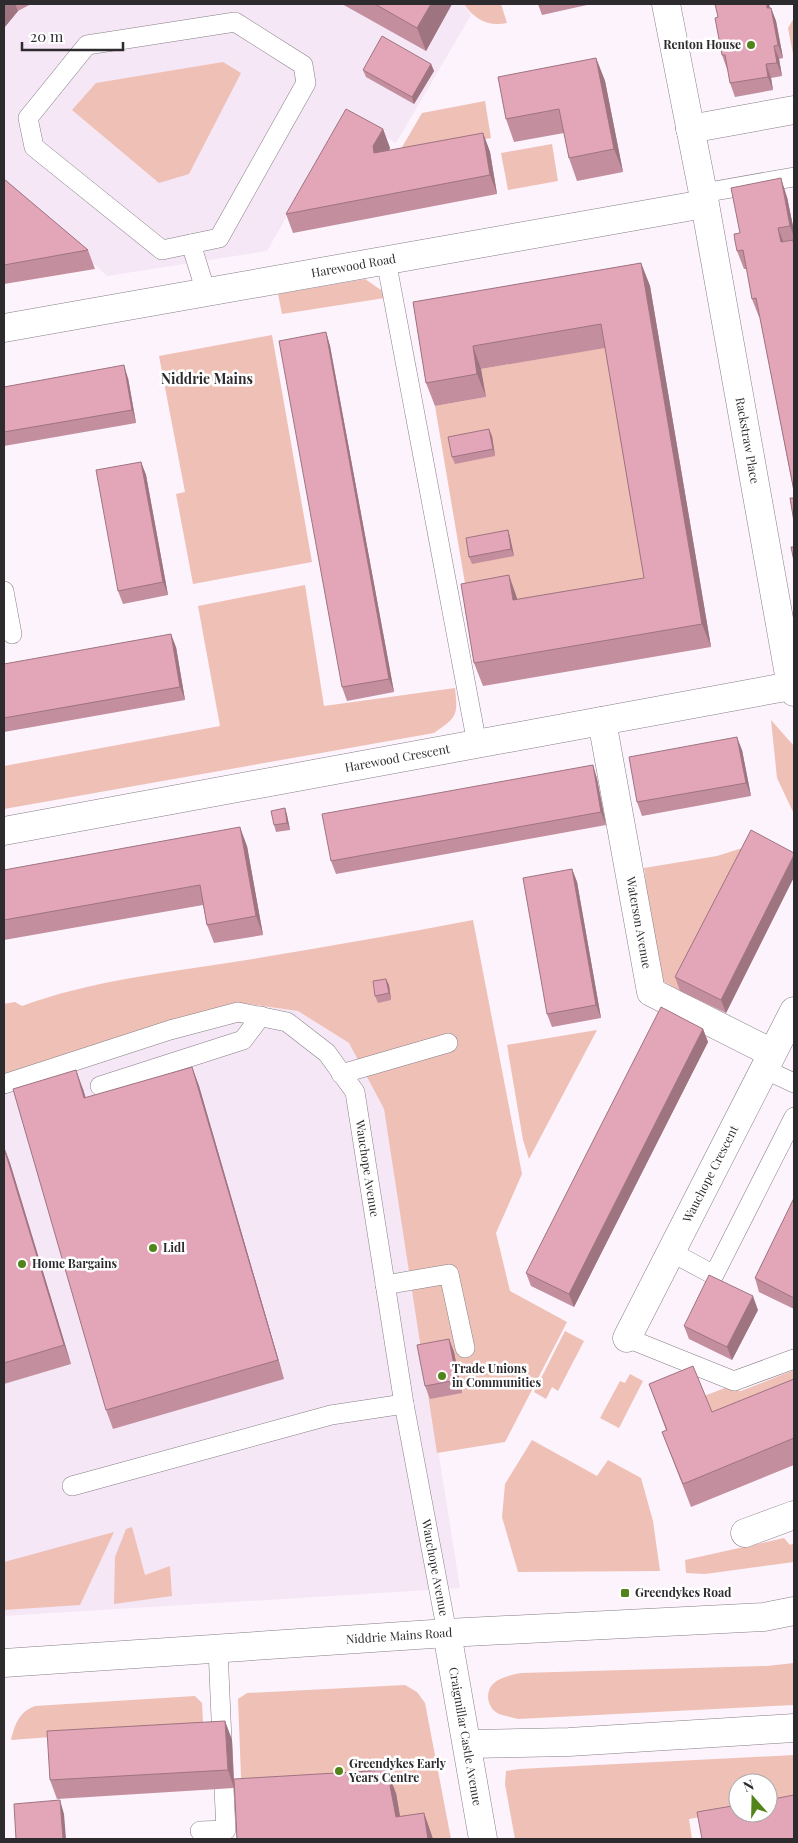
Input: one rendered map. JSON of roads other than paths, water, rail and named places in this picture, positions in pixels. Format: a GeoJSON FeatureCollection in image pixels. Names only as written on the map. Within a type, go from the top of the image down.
{"type":"FeatureCollection","features":[{"type":"Feature","properties":{"kind":"street","name":"Rackstraw Place"},"geometry":{"type":"LineString","coordinates":[[666,4],[704,199],[792,689]]}},
{"type":"Feature","properties":{"kind":"street"},"geometry":{"type":"LineString","coordinates":[[690,129],[794,110]]}},
{"type":"Feature","properties":{"kind":"street","name":"Harewood Road"},"geometry":{"type":"LineString","coordinates":[[4,328],[386,260],[704,199]]}},
{"type":"Feature","properties":{"kind":"street","name":"Harewood Crescent"},"geometry":{"type":"LineString","coordinates":[[4,831],[602,720],[792,689]]}},
{"type":"Feature","properties":{"kind":"street","name":"Waterson Avenue"},"geometry":{"type":"LineString","coordinates":[[602,720],[650,992],[768,1061]]}},
{"type":"Feature","properties":{"kind":"street","name":"Wauchope Crescent"},"geometry":{"type":"LineString","coordinates":[[627,1338],[794,1011]]}},
{"type":"Feature","properties":{"kind":"street"},"geometry":{"type":"LineString","coordinates":[[745,1532],[794,1515]]}},
{"type":"Feature","properties":{"kind":"street","name":"Niddrie Mains Road"},"geometry":{"type":"LineString","coordinates":[[4,1663],[447,1633],[764,1617],[794,1611]]}},
{"type":"Feature","properties":{"kind":"street","name":"Craigmillar Castle Avenue"},"geometry":{"type":"LineString","coordinates":[[447,1633],[468,1744],[483,1839]]}},
{"type":"Feature","properties":{"kind":"street"},"geometry":{"type":"LineString","coordinates":[[468,1744],[569,1742],[794,1728]]}},
{"type":"Feature","properties":{"kind":"lane"},"geometry":{"type":"LineString","coordinates":[[235,22],[303,65],[306,83],[219,238],[191,244],[162,250],[34,147],[28,118],[87,45],[235,22]]}},
{"type":"Feature","properties":{"kind":"lane"},"geometry":{"type":"LineString","coordinates":[[704,199],[794,177]]}},
{"type":"Feature","properties":{"kind":"lane"},"geometry":{"type":"LineString","coordinates":[[191,244],[206,292]]}},
{"type":"Feature","properties":{"kind":"lane"},"geometry":{"type":"LineString","coordinates":[[386,260],[478,744]]}},
{"type":"Feature","properties":{"kind":"lane"},"geometry":{"type":"LineString","coordinates":[[4,590],[12,634]]}},
{"type":"Feature","properties":{"kind":"lane","name":"Wauchope Avenue"},"geometry":{"type":"LineString","coordinates":[[4,1084],[170,1030],[238,1012],[287,1022],[327,1054],[355,1092],[404,1404],[447,1633]]}},
{"type":"Feature","properties":{"kind":"lane"},"geometry":{"type":"LineString","coordinates":[[100,1086],[243,1040],[261,1016]]}},
{"type":"Feature","properties":{"kind":"lane"},"geometry":{"type":"LineString","coordinates":[[342,1074],[448,1043]]}},
{"type":"Feature","properties":{"kind":"lane"},"geometry":{"type":"LineString","coordinates":[[768,1061],[794,1083]]}},
{"type":"Feature","properties":{"kind":"lane"},"geometry":{"type":"LineString","coordinates":[[671,1252],[714,1275],[794,1117]]}},
{"type":"Feature","properties":{"kind":"lane"},"geometry":{"type":"LineString","coordinates":[[385,1285],[449,1274],[464,1348]]}},
{"type":"Feature","properties":{"kind":"lane"},"geometry":{"type":"LineString","coordinates":[[627,1338],[734,1381],[794,1359]]}},
{"type":"Feature","properties":{"kind":"lane"},"geometry":{"type":"LineString","coordinates":[[72,1486],[322,1417],[404,1404]]}},
{"type":"Feature","properties":{"kind":"lane"},"geometry":{"type":"LineString","coordinates":[[218,1649],[222,1741]]}},
{"type":"Feature","properties":{"kind":"lane"},"geometry":{"type":"LineString","coordinates":[[200,1831],[226,1830],[224,1789]]}},
{"type":"Feature","properties":{"kind":"place","name":"Renton House"},"geometry":{"type":"Point","coordinates":[751,45]}},
{"type":"Feature","properties":{"kind":"place","name":"Lidl"},"geometry":{"type":"Point","coordinates":[153,1248]}},
{"type":"Feature","properties":{"kind":"place","name":"Home Bargains"},"geometry":{"type":"Point","coordinates":[22,1264]}},
{"type":"Feature","properties":{"kind":"place","name":"Trade Unions in Communities"},"geometry":{"type":"Point","coordinates":[442,1376]}},
{"type":"Feature","properties":{"kind":"place","name":"Greendykes Road"},"geometry":{"type":"Point","coordinates":[625,1593]}},
{"type":"Feature","properties":{"kind":"place","name":"Greendykes Early Years Centre"},"geometry":{"type":"Point","coordinates":[339,1771]}},
{"type":"Feature","properties":{"kind":"district","name":"Niddrie Mains"},"geometry":{"type":"Point","coordinates":[207,379]}}]}
